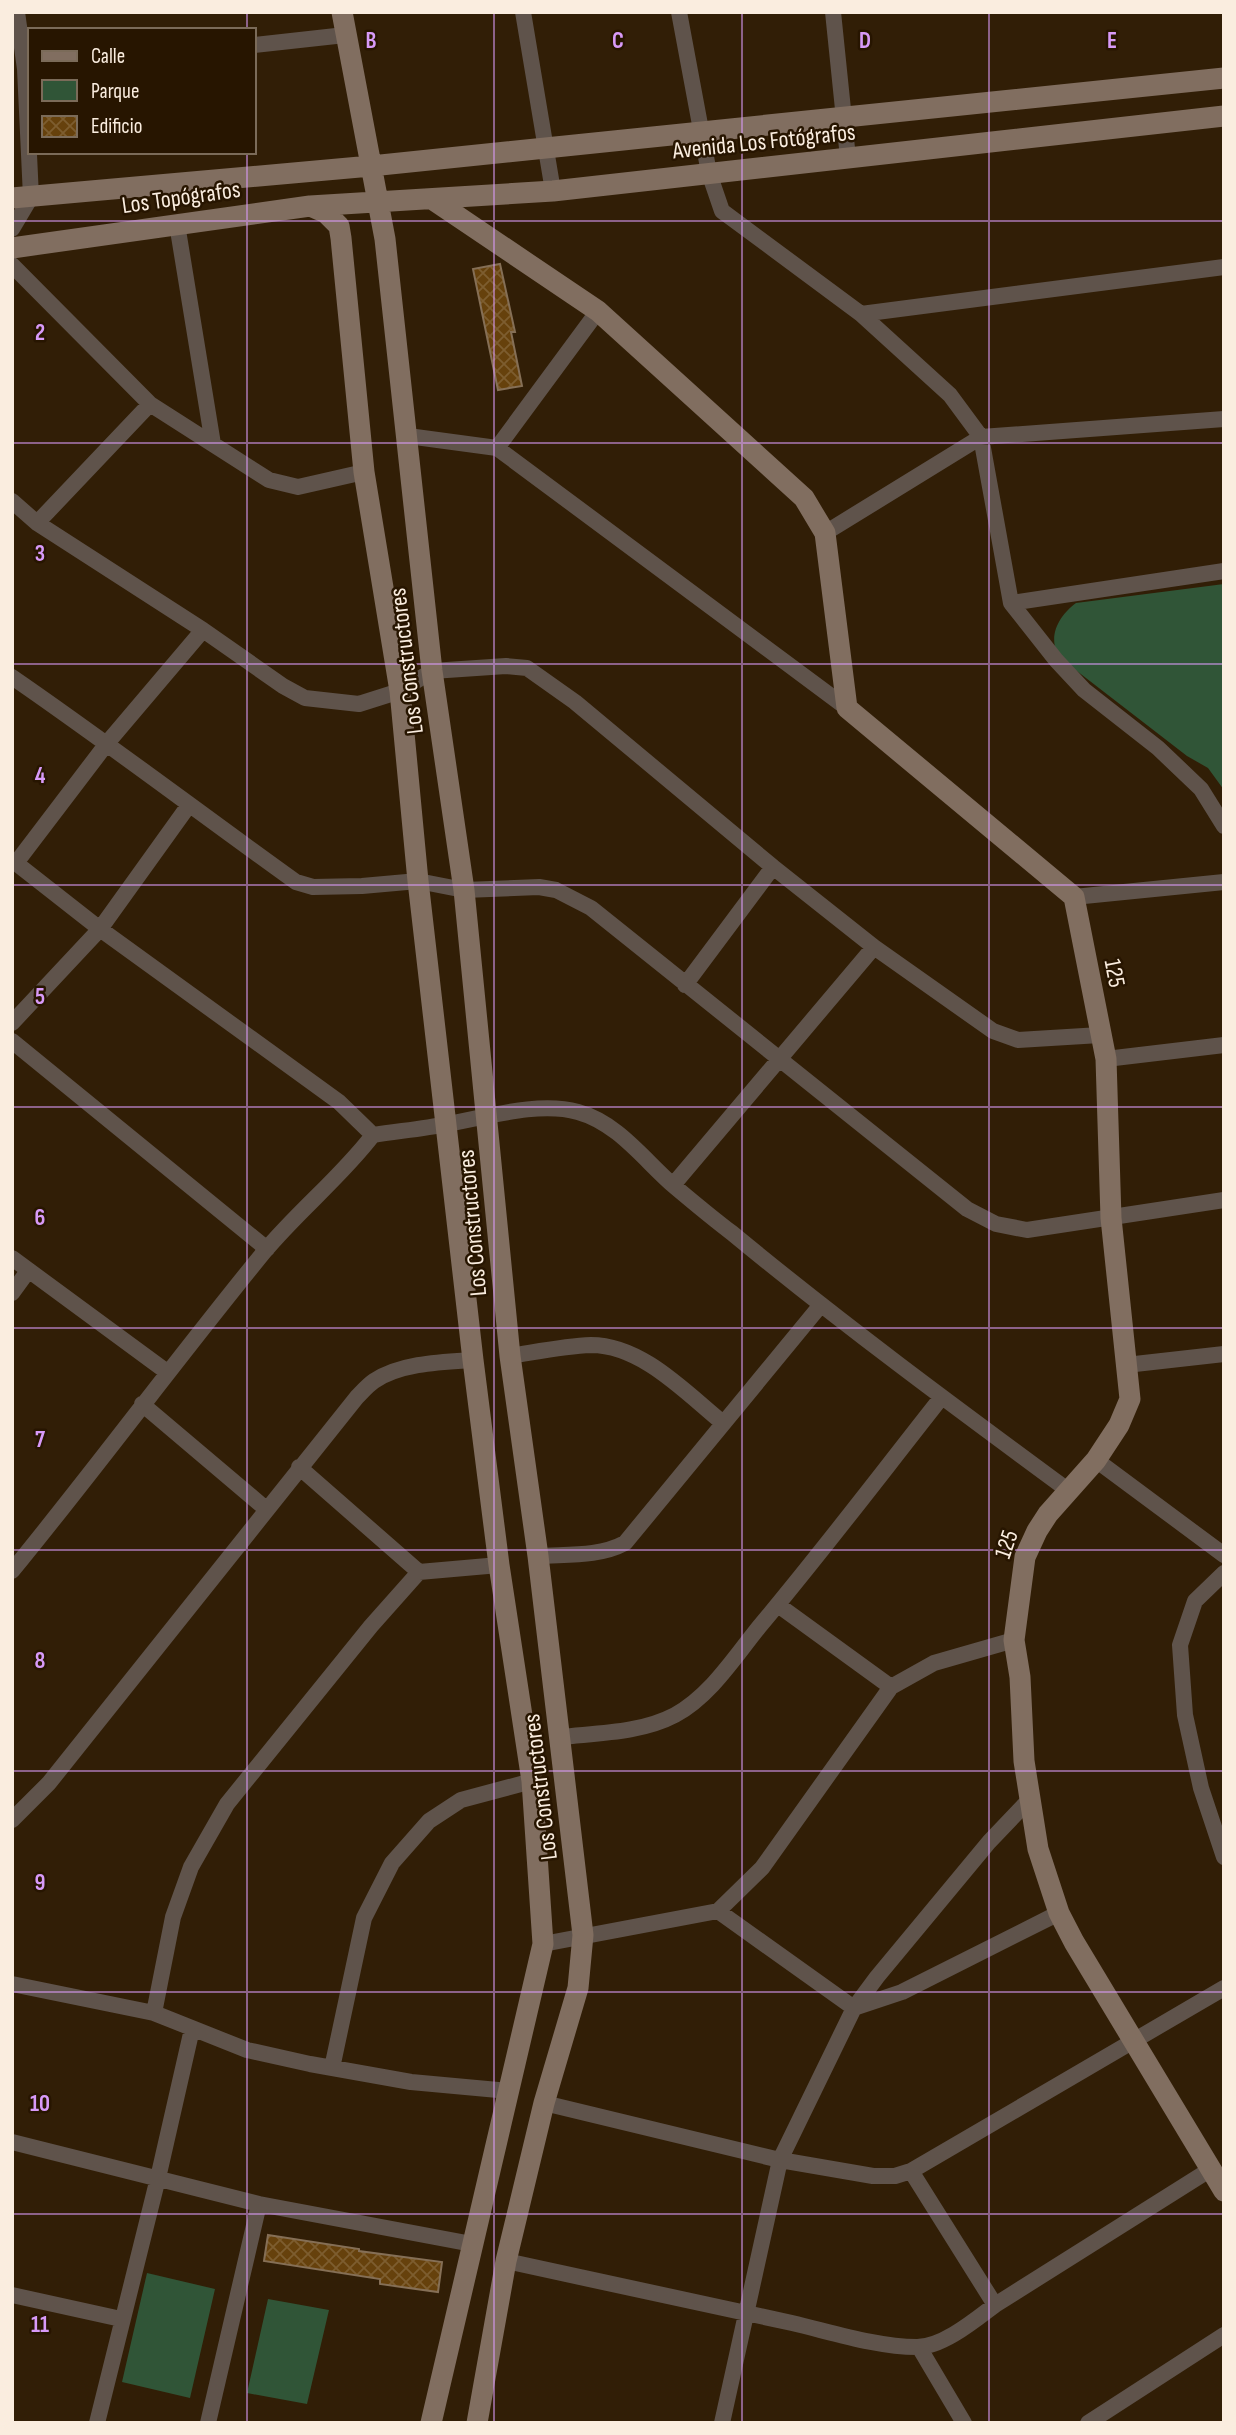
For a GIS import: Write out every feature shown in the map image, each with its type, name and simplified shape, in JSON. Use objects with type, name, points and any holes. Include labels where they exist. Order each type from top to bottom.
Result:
[{"type":"main road","name":"Los Constructores","points":[[342,12],[385,239],[432,671],[464,890],[510,1356],[561,1737],[583,1936],[578,1988],[544,2103],[506,2261],[477,2423]]},
{"type":"main road","name":"Los Topógrafos","points":[[22,197],[371,166],[1224,78]]},
{"type":"main road","name":"Avenida Los Fotógrafos","points":[[310,206],[553,191],[1224,116]]},
{"type":"main road","points":[[432,199],[598,311],[804,498],[825,533],[847,708],[1074,897]]},
{"type":"main road","name":"Los Constructores","points":[[310,206],[326,213],[339,226],[341,238],[364,472],[400,691],[418,881],[473,1360],[499,1565],[532,1781],[543,1944],[431,2423]]},
{"type":"main road","name":"Los Topógrafos","points":[[12,248],[310,206]]},
{"type":"main road","name":"125","points":[[1074,897],[1106,1059],[1111,1218],[1130,1399],[1119,1425],[1096,1460],[1048,1514],[1025,1558],[1014,1640],[1020,1677],[1024,1761],[1038,1849],[1059,1913],[1224,2191]]},
{"type":"street","points":[[12,229],[22,197],[22,69],[17,12]]},
{"type":"street","points":[[523,12],[553,191]]},
{"type":"street","points":[[679,12],[709,173],[722,211],[861,314],[950,395],[981,437],[1011,603],[1083,690],[1158,748],[1201,789],[1224,826]]},
{"type":"street","points":[[833,12],[848,158]]},
{"type":"street","points":[[256,45],[345,35]]},
{"type":"street","points":[[177,224],[213,444]]},
{"type":"street","points":[[12,265],[150,404],[269,480],[298,487],[364,472]]},
{"type":"street","points":[[861,314],[1224,267]]},
{"type":"street","points":[[497,448],[598,311]]},
{"type":"street","points":[[37,523],[150,404]]},
{"type":"street","points":[[825,533],[981,437],[1224,419]]},
{"type":"street","points":[[408,436],[497,448],[847,708]]},
{"type":"street","points":[[12,501],[37,523],[204,630],[284,687],[305,698],[359,704],[400,691],[432,671],[506,666],[527,668],[575,702],[773,867],[874,947],[993,1031],[1018,1040],[1100,1035]]},
{"type":"street","points":[[1011,603],[1224,571]]},
{"type":"street","points":[[204,630],[108,742],[14,862],[100,929],[339,1102],[373,1135]]},
{"type":"street","points":[[12,677],[108,742],[189,805],[296,882],[313,887],[333,887],[418,881],[464,890],[522,886],[556,890],[591,908],[967,1209],[996,1224],[1027,1230],[1224,1200]]},
{"type":"street","points":[[12,1023],[100,929],[189,805]]},
{"type":"street","points":[[685,985],[773,867]]},
{"type":"street","points":[[1074,897],[1224,882]]},
{"type":"street","points":[[673,1185],[874,947]]},
{"type":"street","points":[[12,1041],[267,1249]]},
{"type":"street","points":[[1106,1059],[1224,1045]]},
{"type":"street","points":[[12,1571],[267,1249],[306,1205],[357,1156],[373,1135],[543,1109],[581,1112],[619,1134],[673,1185],[820,1306],[1069,1491]]},
{"type":"street","points":[[12,1258],[167,1372]]},
{"type":"street","points":[[12,1293],[28,1271]]},
{"type":"street","points":[[538,1556],[596,1552],[613,1549],[625,1543],[820,1306]]},
{"type":"street","points":[[510,1356],[591,1345],[619,1349],[640,1359],[664,1376],[723,1423]]},
{"type":"street","points":[[1126,1365],[1224,1354]]},
{"type":"street","points":[[12,1820],[49,1783],[357,1397],[374,1381],[415,1367],[473,1360]]},
{"type":"street","points":[[561,1737],[636,1728],[675,1715],[708,1689],[778,1605],[941,1398]]},
{"type":"street","points":[[142,1404],[266,1509]]},
{"type":"street","points":[[1096,1460],[1224,1555]]},
{"type":"street","points":[[299,1467],[419,1572]]},
{"type":"street","points":[[154,2013],[177,1905],[191,1867],[227,1804],[371,1626],[419,1572],[499,1565]]},
{"type":"street","points":[[1224,1573],[1195,1601],[1180,1645],[1185,1715],[1200,1788],[1224,1857]]},
{"type":"street","points":[[778,1605],[891,1687]]},
{"type":"street","points":[[543,1944],[718,1911],[762,1868],[891,1687],[934,1663],[1014,1640]]},
{"type":"street","points":[[332,2068],[364,1919],[392,1863],[429,1821],[461,1800],[532,1781]]},
{"type":"street","points":[[722,2423],[780,2160],[854,2008],[989,1842],[1029,1800]]},
{"type":"street","points":[[718,1911],[854,2008]]},
{"type":"street","points":[[854,2008],[902,1992],[1059,1913]]},
{"type":"street","points":[[12,1984],[154,2013],[247,2050],[411,2082],[509,2091]]},
{"type":"street","points":[[544,2103],[780,2160],[873,2176],[895,2176],[911,2171],[1224,1988]]},
{"type":"street","points":[[97,2423],[192,2029]]},
{"type":"street","points":[[12,2143],[259,2204],[472,2244]]},
{"type":"street","points":[[506,2261],[879,2342],[919,2347],[942,2340],[965,2328],[995,2305],[1211,2169]]},
{"type":"street","points":[[911,2171],[995,2305]]},
{"type":"street","points":[[208,2423],[259,2204]]},
{"type":"street","points":[[12,2295],[121,2319]]},
{"type":"street","points":[[1088,2423],[1224,2335]]},
{"type":"street","points":[[919,2347],[964,2423]]},
{"type":"green space","points":[[1224,584],[1224,790],[1208,768],[1187,756],[1073,668],[1057,652],[1054,638],[1061,618],[1076,603]]},
{"type":"green space","points":[[147,2273],[215,2289],[190,2398],[122,2382]]},
{"type":"green space","points":[[268,2299],[329,2310],[307,2404],[247,2393]]},
{"type":"building","points":[[500,264],[515,332],[511,332],[522,386],[498,390],[473,269]]},
{"type":"building","points":[[268,2235],[442,2262],[438,2292],[380,2284],[380,2279],[264,2261]]}]
